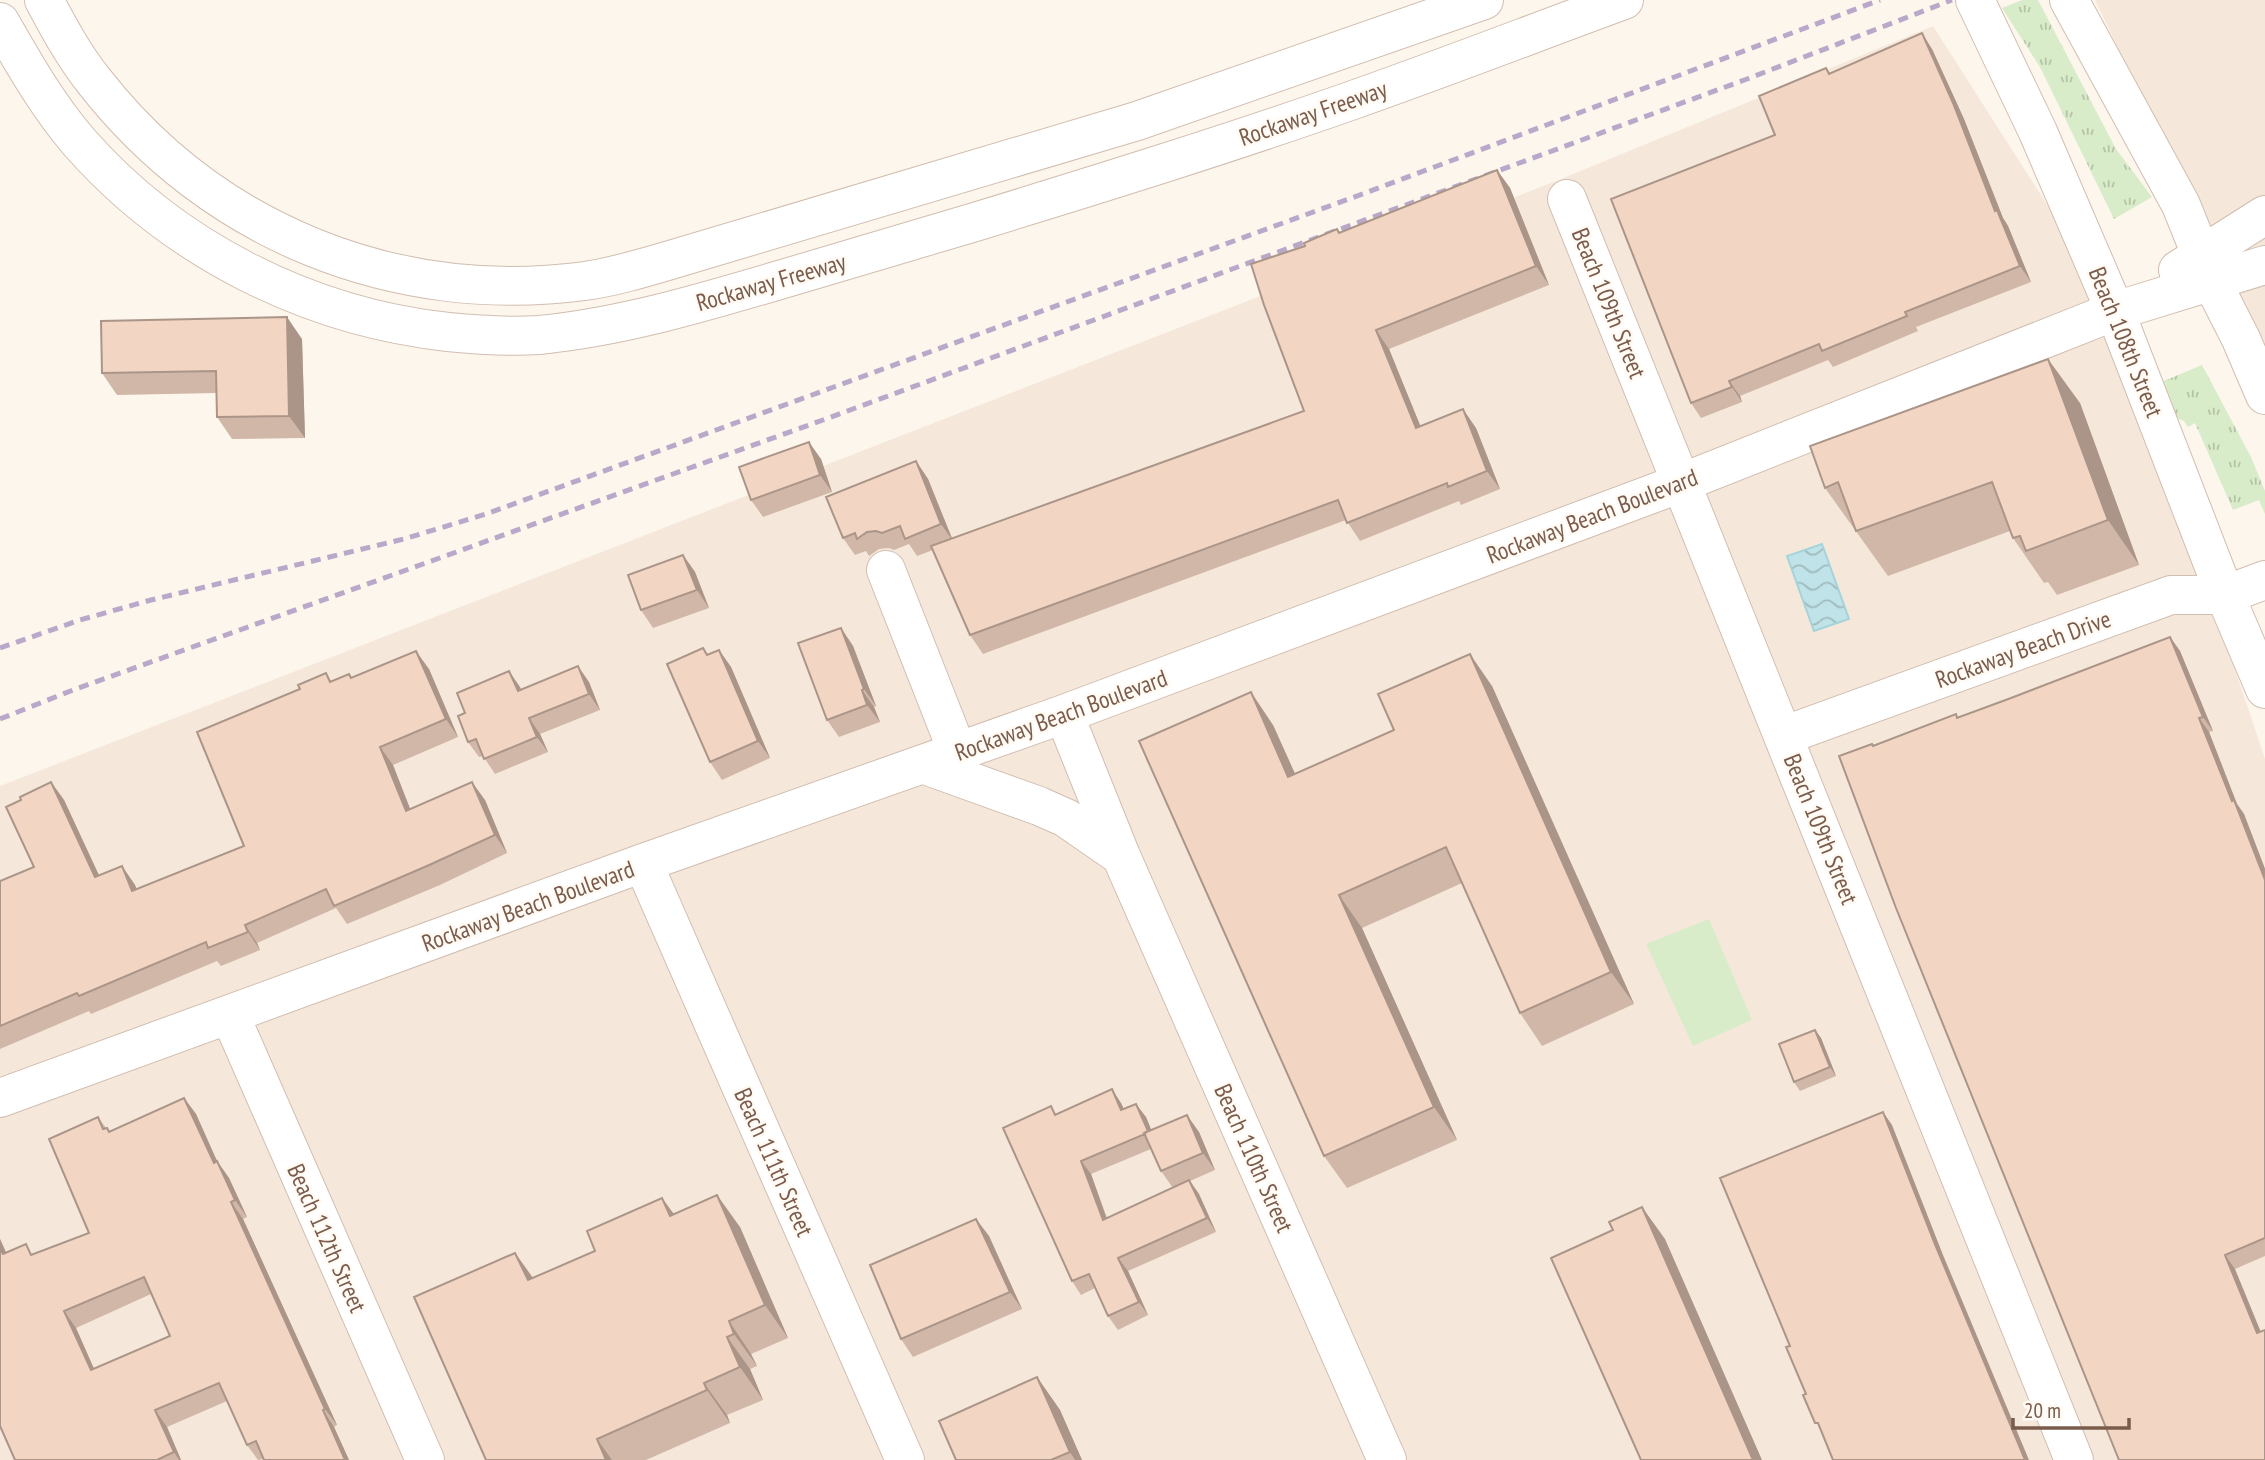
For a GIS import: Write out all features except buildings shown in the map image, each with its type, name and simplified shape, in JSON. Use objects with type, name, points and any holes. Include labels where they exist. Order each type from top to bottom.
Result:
[{"type":"street","name":"Rockaway Freeway","points":[[44,0],[68,44],[93,80],[119,110],[166,157],[237,211],[296,241],[358,264],[420,279],[494,286],[584,281],[667,261],[1137,121],[1484,0]]},
{"type":"street","name":"Rockaway Freeway","points":[[0,22],[42,93],[79,142],[142,203],[206,249],[276,286],[346,313],[426,329],[499,336],[569,331],[643,318],[950,230],[1220,145],[1355,99],[1624,0]]},
{"type":"street","name":"Beach 108th Street","points":[[1975,0],[2038,132],[2115,311],[2225,595],[2265,689]]},
{"type":"street","points":[[2069,0],[2181,205],[2206,269],[2265,395]]},
{"type":"street","name":"Beach 109th Street","points":[[1567,199],[2074,1460]]},
{"type":"street","name":"Rockaway Beach Boulevard","points":[[0,1098],[643,863],[1064,715],[1681,483],[2115,311],[2206,269],[2265,215]]},
{"type":"street","name":"Rockaway Beach Boulevard","points":[[2206,269],[2265,265]]},
{"type":"street","points":[[886,570],[941,759],[1066,818],[1121,856]]},
{"type":"street","name":"Rockaway Beach Drive","points":[[1783,736],[2171,595],[2225,595],[2265,580]]},
{"type":"street","name":"Beach 110th Street","points":[[1064,715],[1121,856],[1387,1460]]},
{"type":"street","name":"Beach 111th Street","points":[[643,863],[905,1460]]},
{"type":"street","name":"Beach 112th Street","points":[[230,1015],[425,1460]]},
{"type":"shaded area","points":[[2095,0],[2265,0],[2265,357]]},
{"type":"shaded area","points":[[1933,26],[2115,311],[2265,759],[2265,1460],[0,1460],[0,786],[1556,181]]},
{"type":"green space","points":[[2022,0],[2038,0],[2116,149],[2152,197],[2114,219],[2040,67],[2002,8]]},
{"type":"green space","points":[[2202,365],[2251,457],[2265,491],[2265,514],[2259,500],[2233,510],[2195,423],[2188,427],[2184,421],[2172,416],[2159,383]]},
{"type":"green space","points":[[1709,919],[1752,1020],[1693,1046],[1646,944]]},
{"type":"water","points":[[1822,544],[1849,619],[1814,631],[1787,556]]},
{"type":"railway","points":[[0,648],[80,620],[151,600],[404,539],[486,514],[1357,196],[1880,0]]},
{"type":"railway","points":[[0,719],[73,690],[823,420],[1747,79],[1952,0]]}]
